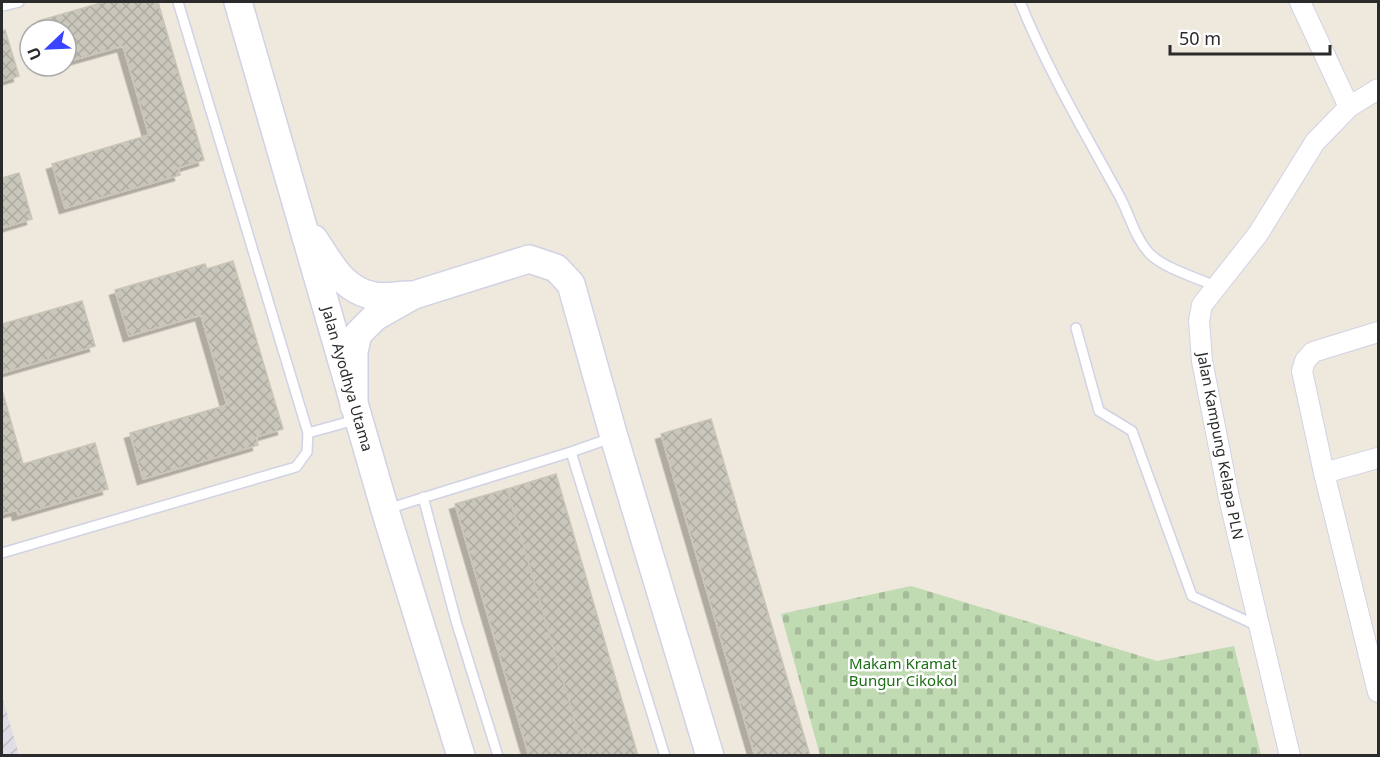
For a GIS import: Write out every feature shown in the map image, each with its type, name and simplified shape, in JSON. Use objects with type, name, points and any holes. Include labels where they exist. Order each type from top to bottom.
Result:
[{"type":"street","name":"Jalan Ayodhya Utama","points":[[238,2],[356,413],[461,756]]},
{"type":"street","points":[[1300,2],[1349,107]]},
{"type":"street","name":"Jalan Kampung Kelapa PLN","points":[[1290,756],[1229,498],[1202,361],[1199,321],[1202,305],[1258,234],[1315,142],[1349,107],[1378,89]]},
{"type":"street","points":[[302,228],[314,239],[336,273],[354,290],[376,297],[414,295]]},
{"type":"street","points":[[356,413],[354,351],[358,334],[375,317],[414,295],[529,259],[555,268],[571,284],[614,437],[710,756]]},
{"type":"street","points":[[1378,332],[1313,352],[1305,361],[1302,371],[1324,473],[1378,692]]},
{"type":"street","points":[[1324,473],[1378,458]]},
{"type":"lane","points":[[2,6],[19,2]]},
{"type":"lane","points":[[2,553],[296,467],[307,452],[308,433],[178,2]]},
{"type":"lane","points":[[1020,2],[1030,27],[1077,120],[1122,201],[1131,225],[1149,253],[1159,261],[1215,286]]},
{"type":"lane","points":[[1076,328],[1099,411],[1132,431],[1192,596],[1260,627]]},
{"type":"lane","points":[[308,433],[356,413]]},
{"type":"lane","points":[[385,510],[614,437]]},
{"type":"lane","points":[[571,452],[664,756]]},
{"type":"lane","points":[[423,497],[453,610],[498,756]]},
{"type":"shaded area","points":[[2,696],[19,755],[2,755]]},
{"type":"green space","name":"Makam Kramat Bungur Cikokol","points":[[911,586],[1157,661],[1234,646],[1261,755],[820,755],[781,614]]},
{"type":"building","points":[[104,2],[158,2],[204,160],[178,168],[180,175],[65,208],[52,164],[149,135],[123,46],[78,59],[78,18],[48,18]]},
{"type":"building","points":[[5,30],[18,76],[2,81],[2,31]]},
{"type":"building","points":[[19,173],[32,219],[2,228],[2,178]]},
{"type":"building","points":[[233,261],[283,429],[256,437],[258,445],[143,479],[130,433],[227,405],[201,315],[129,336],[115,290],[205,264],[207,269]]},
{"type":"building","points":[[82,301],[95,346],[2,373],[2,324]]},
{"type":"building","points":[[2,390],[23,464],[95,443],[108,489],[18,515],[17,510],[2,514]]},
{"type":"building","points":[[711,419],[810,756],[755,756],[661,434]]},
{"type":"building","points":[[556,474],[638,756],[585,756],[507,489]]},
{"type":"building","points":[[507,489],[585,756],[529,756],[455,504]]}]
